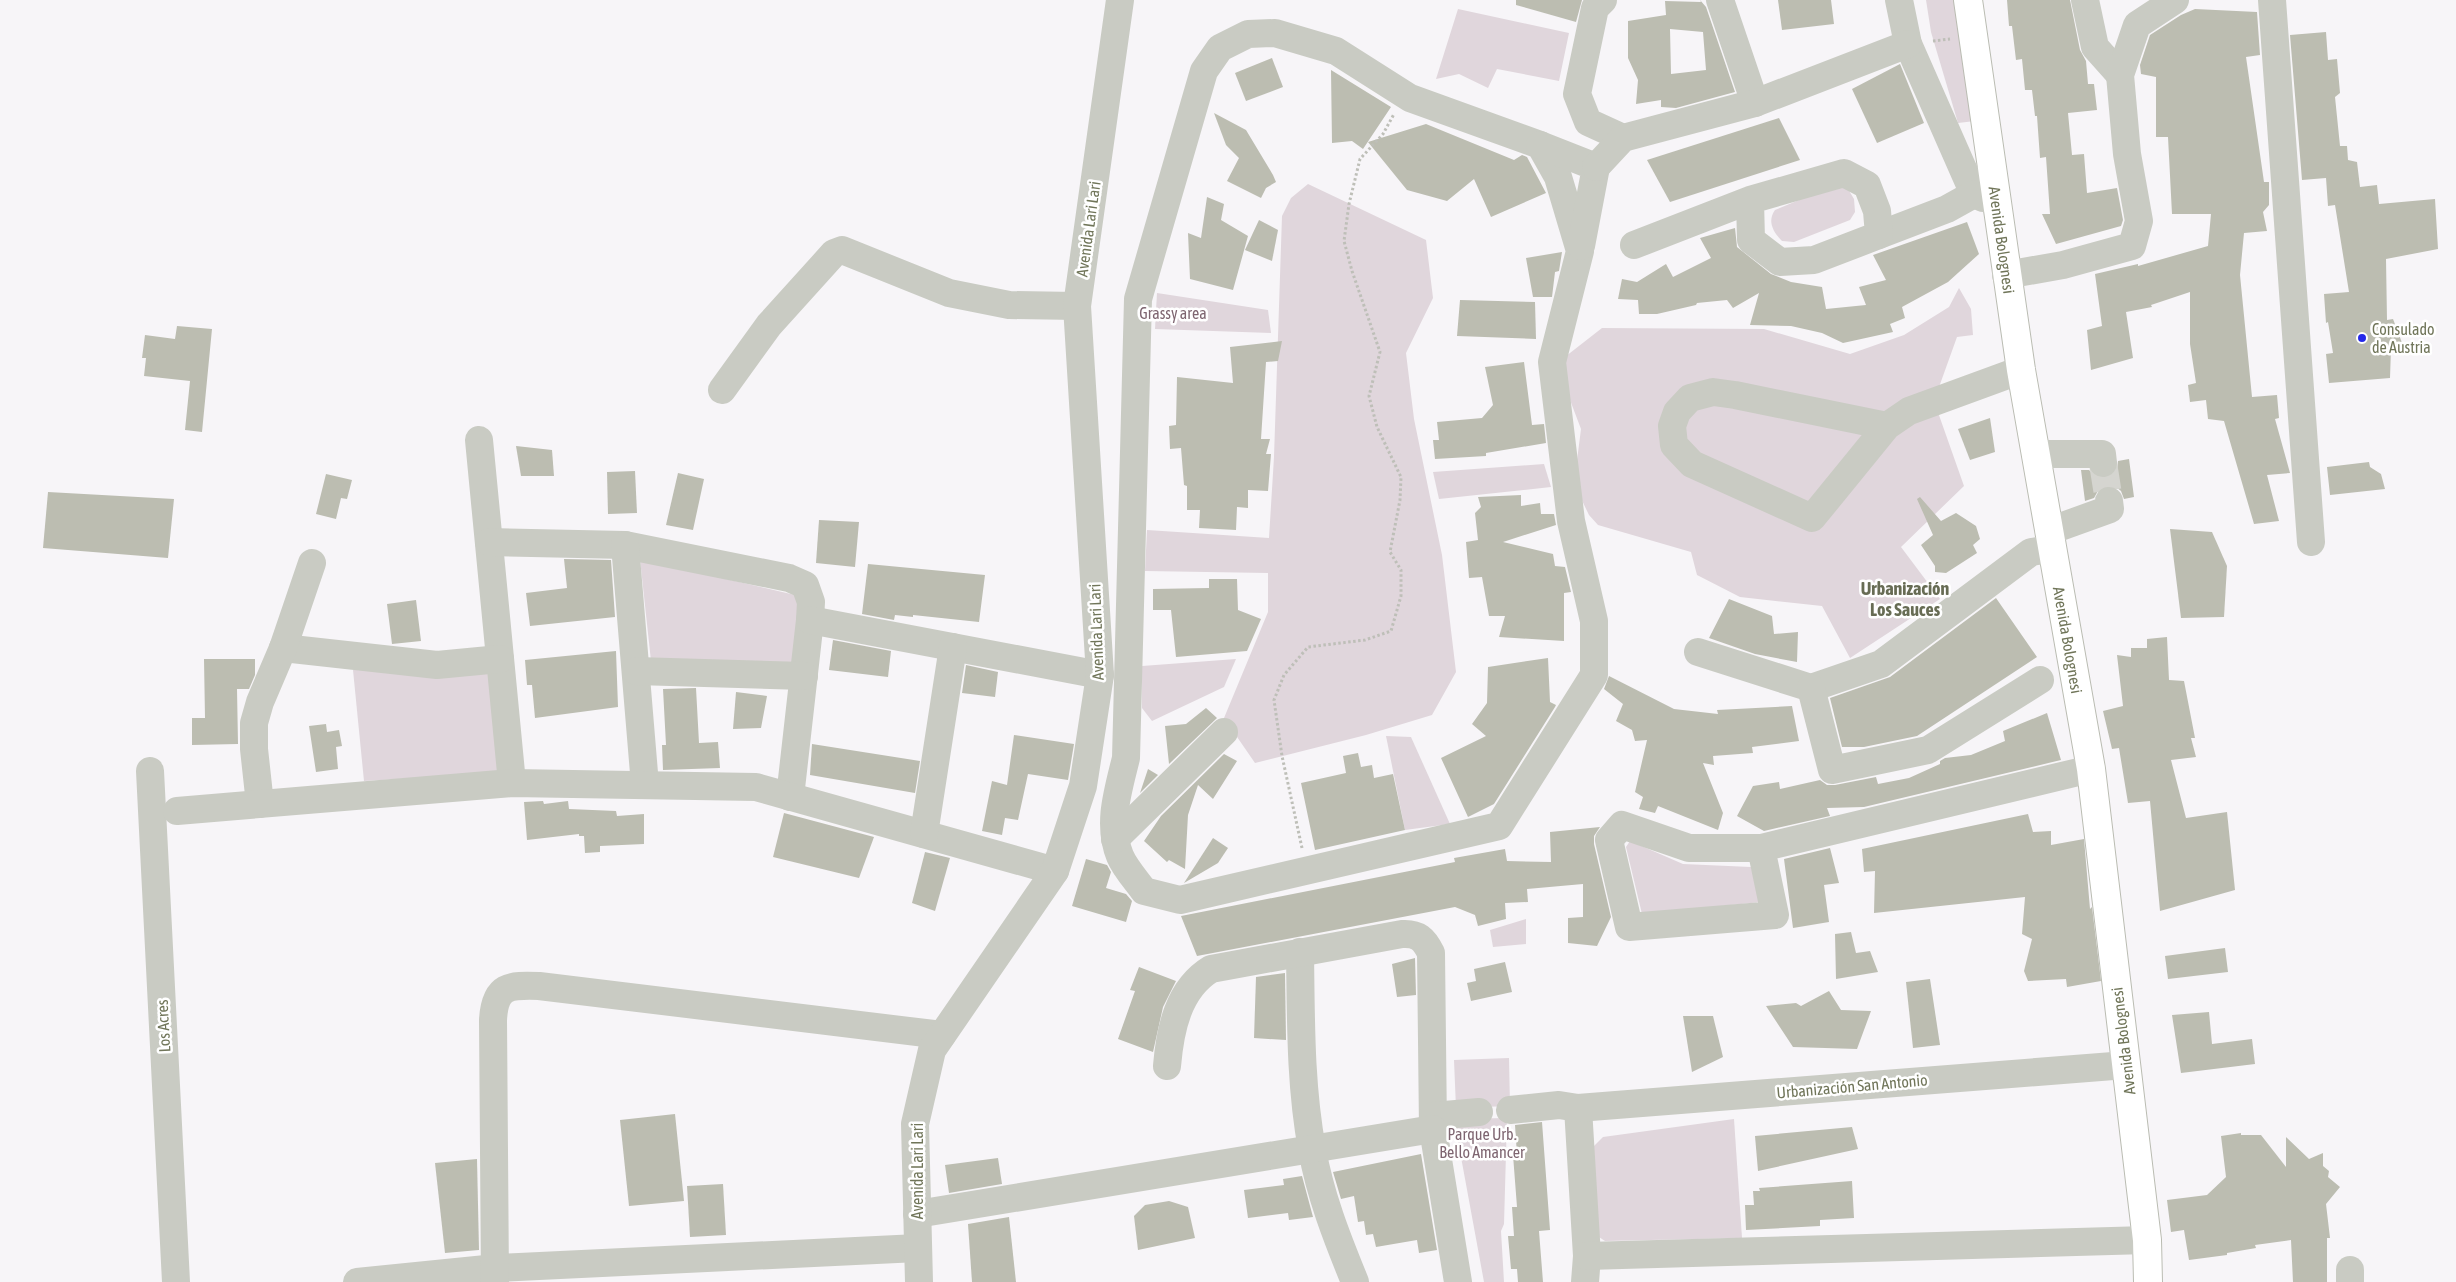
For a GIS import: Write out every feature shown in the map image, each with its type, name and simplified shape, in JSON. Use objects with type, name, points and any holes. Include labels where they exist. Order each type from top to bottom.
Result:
[{"type":"main road","name":"Avenida Bolognesi","points":[[1968,0],[1973,36],[1985,196],[2006,276],[2091,769],[2147,1240],[2148,1282]]},
{"type":"street","name":"Avenida Lari Lari","points":[[919,1282],[915,1124],[932,1050],[1055,871],[1083,786],[1100,675],[1077,306],[1120,0]]},
{"type":"street","points":[[1603,0],[1595,8],[1577,94],[1588,122],[1623,138]]},
{"type":"street","points":[[1720,0],[1755,104]]},
{"type":"street","points":[[1750,200],[1751,240],[1780,262],[1814,260],[1985,196],[1908,44],[1899,0]]},
{"type":"street","points":[[2085,0],[2095,47],[2120,75]]},
{"type":"street","points":[[2006,276],[2063,265],[2132,246],[2139,221],[2127,154],[2120,75],[2137,25],[2175,0]]},
{"type":"street","points":[[2266,1],[2311,542]]},
{"type":"street","points":[[1596,167],[1404,94],[1336,51],[1275,32],[1248,34],[1220,48],[1204,71],[1138,298],[1126,758],[1112,830],[1120,857],[1144,891],[1180,900],[1499,826],[1594,675],[1594,621],[1570,521],[1552,362],[1580,251],[1596,167],[1623,138],[1755,104],[1908,44]]},
{"type":"street","points":[[1540,145],[1558,176],[1580,251]]},
{"type":"street","points":[[1634,245],[1750,200],[1844,173],[1868,185],[1877,211],[1880,235]]},
{"type":"street","points":[[722,390],[770,325],[834,253],[842,250],[949,293],[1009,305],[1077,306]]},
{"type":"street","points":[[1887,426],[1713,392],[1690,398],[1677,412],[1672,426],[1674,446],[1692,464],[1812,518],[1887,426],[1909,411],[2021,370]]},
{"type":"street","points":[[479,440],[512,783]]},
{"type":"street","points":[[2036,454],[2102,454],[2103,463]]},
{"type":"street","points":[[1698,652],[1811,688],[1881,664],[2031,552],[2110,509],[2109,501]]},
{"type":"street","points":[[489,542],[625,545],[798,581],[805,585],[809,592],[810,620],[790,797]]},
{"type":"street","points":[[625,545],[645,786]]},
{"type":"street","points":[[260,804],[254,749],[254,724],[260,702],[283,648],[312,563]]},
{"type":"street","points":[[810,620],[1100,675]]},
{"type":"street","points":[[924,834],[953,647]]},
{"type":"street","points":[[283,648],[437,665],[500,659]]},
{"type":"street","points":[[636,671],[804,676]]},
{"type":"street","points":[[1811,688],[1832,770],[1928,750],[2040,680]]},
{"type":"street","points":[[1115,839],[1224,732]]},
{"type":"street","points":[[1761,848],[1775,915],[1629,927],[1609,840],[1622,825],[1689,848],[1761,848],[2091,769]]},
{"type":"street","name":"Los Acres","points":[[150,771],[176,1282]]},
{"type":"street","points":[[177,811],[512,783],[756,787],[1055,871]]},
{"type":"street","points":[[1083,786],[1098,794],[1117,797]]},
{"type":"street","points":[[1167,1066],[1170,1034],[1184,997],[1199,976],[1211,969],[1224,965],[1402,934],[1412,933],[1420,936],[1426,943],[1430,953],[1433,1122],[1458,1282]]},
{"type":"street","points":[[1300,952],[1301,1066],[1312,1149],[1328,1215],[1354,1282]]},
{"type":"street","points":[[496,1275],[493,1020],[494,1003],[502,991],[518,986],[539,986],[942,1035]]},
{"type":"street","name":"Urbanización San Antonio","points":[[1510,1110],[1559,1105],[1578,1108],[2126,1065]]},
{"type":"street","points":[[1578,1108],[1586,1269],[2147,1240]]},
{"type":"street","points":[[917,1214],[1312,1149],[1479,1112]]},
{"type":"street","points":[[357,1282],[918,1248]]},
{"type":"path","points":[[1908,44],[1973,36]]},
{"type":"path","points":[[1306,871],[1282,756],[1274,700],[1284,675],[1308,647],[1365,640],[1391,631],[1400,596],[1401,570],[1390,552],[1400,500],[1401,477],[1377,427],[1369,396],[1380,352],[1352,271],[1344,241],[1349,204],[1360,159],[1383,134],[1404,94]]},
{"type":"green space","points":[[1926,0],[1956,0],[1975,121],[1958,123],[1931,32]]},
{"type":"green space","points":[[1458,9],[1569,33],[1559,81],[1497,69],[1488,88],[1459,74],[1436,79]]},
{"type":"green space","points":[[1308,184],[1426,240],[1433,298],[1406,353],[1414,419],[1442,555],[1456,672],[1432,715],[1366,735],[1255,763],[1224,718],[1268,612],[1268,573],[1145,571],[1147,530],[1269,538],[1274,457],[1282,216],[1291,198]]},
{"type":"green space","points":[[1835,185],[1848,189],[1854,199],[1855,212],[1850,220],[1794,242],[1782,241],[1776,234],[1771,222],[1775,210]]},
{"type":"green space","points":[[1959,288],[1971,309],[1973,335],[1957,337],[1934,401],[1964,486],[1901,547],[1940,599],[1850,658],[1822,606],[1740,597],[1697,575],[1691,552],[1598,525],[1589,515],[1574,484],[1581,429],[1567,392],[1561,360],[1602,328],[1764,329],[1850,354],[1904,335],[1949,307]]},
{"type":"green space","name":"Grassy area","points":[[1157,293],[1268,310],[1271,333],[1155,329]]},
{"type":"green space","points":[[1544,464],[1551,487],[1439,499],[1433,472]]},
{"type":"green space","points":[[640,559],[795,595],[799,605],[792,665],[651,661]]},
{"type":"green space","points":[[1236,659],[1224,687],[1152,721],[1142,708],[1142,666]]},
{"type":"green space","points":[[353,670],[490,670],[499,773],[364,781]]},
{"type":"green space","points":[[1386,736],[1411,737],[1450,824],[1405,830]]},
{"type":"green space","points":[[1630,841],[1683,864],[1751,867],[1761,902],[1642,914],[1626,847]]},
{"type":"green space","points":[[1526,919],[1526,944],[1493,947],[1490,930]]},
{"type":"green space","name":"Parque Urb. Bello Amancer","points":[[1509,1058],[1510,1106],[1456,1108],[1454,1060]]},
{"type":"green space","name":"Parque Urb. Bello Amancer","points":[[1507,1118],[1504,1224],[1501,1231],[1504,1282],[1484,1282],[1454,1119]]},
{"type":"green space","points":[[1734,1119],[1742,1238],[1605,1241],[1596,1235],[1591,1149],[1603,1137]]},
{"type":"building","points":[[1516,0],[1582,0],[1576,22],[1516,5]]},
{"type":"building","points":[[1700,0],[1706,7],[1735,92],[1676,108],[1661,107],[1661,100],[1636,104],[1638,80],[1628,58],[1628,21],[1666,15],[1665,1],[1701,2]],"holes":[[[1670,29],[1703,32],[1706,70],[1671,74]]]},
{"type":"building","points":[[1778,0],[1831,0],[1834,24],[1782,30]]},
{"type":"building","points":[[2007,0],[2070,0],[2080,50],[2086,61],[2088,84],[2094,84],[2097,110],[2068,113],[2072,155],[2084,154],[2087,193],[2117,188],[2123,220],[2121,226],[2056,244],[2042,214],[2050,214],[2046,157],[2040,158],[2037,116],[2035,116],[2032,90],[2025,90],[2022,59],[2016,60],[2012,26],[2009,26]]},
{"type":"building","points":[[2195,9],[2257,12],[2260,55],[2246,57],[2264,182],[2269,182],[2269,205],[2263,212],[2267,231],[2244,233],[2240,275],[2252,397],[2277,395],[2279,418],[2275,419],[2290,473],[2267,475],[2279,521],[2254,524],[2224,421],[2208,419],[2206,400],[2190,402],[2188,385],[2196,383],[2190,344],[2190,292],[2151,305],[2152,307],[2126,312],[2133,358],[2091,370],[2087,330],[2102,326],[2095,274],[2138,264],[2138,266],[2208,246],[2211,214],[2172,214],[2168,137],[2156,137],[2156,77],[2141,74],[2140,65],[2150,35],[2181,15]]},
{"type":"building","points":[[2326,32],[2328,60],[2337,59],[2340,93],[2335,97],[2340,146],[2347,146],[2348,160],[2357,162],[2360,187],[2377,185],[2379,204],[2435,199],[2438,249],[2386,259],[2387,320],[2393,319],[2404,348],[2391,348],[2390,378],[2329,383],[2326,354],[2333,353],[2328,322],[2326,323],[2324,294],[2349,292],[2335,205],[2328,206],[2326,178],[2302,180],[2290,35]]},
{"type":"building","points":[[1272,58],[1283,87],[1246,101],[1235,73]]},
{"type":"building","points":[[1900,64],[1924,123],[1877,143],[1852,89]]},
{"type":"building","points":[[1331,70],[1391,107],[1363,149],[1352,141],[1332,143]]},
{"type":"building","points":[[1214,113],[1246,130],[1273,175],[1276,182],[1266,188],[1261,198],[1227,181],[1239,158],[1226,145]]},
{"type":"building","points":[[1779,118],[1800,160],[1670,202],[1647,160]]},
{"type":"building","points":[[1426,124],[1514,160],[1522,155],[1527,157],[1546,193],[1491,217],[1474,179],[1447,201],[1407,190],[1368,142]]},
{"type":"building","points":[[1207,197],[1224,204],[1221,220],[1248,236],[1233,290],[1190,279],[1188,233],[1201,238]]},
{"type":"building","points":[[1259,220],[1278,230],[1272,261],[1245,250]]},
{"type":"building","points":[[1967,222],[1979,254],[1948,282],[1902,307],[1905,318],[1890,324],[1893,332],[1843,343],[1822,333],[1791,326],[1750,325],[1759,293],[1733,308],[1727,300],[1697,303],[1696,305],[1657,314],[1639,314],[1638,300],[1618,299],[1622,279],[1637,282],[1666,264],[1673,277],[1711,258],[1700,238],[1735,228],[1737,247],[1771,274],[1791,282],[1822,287],[1826,309],[1866,305],[1859,287],[1886,280],[1873,255]]},
{"type":"building","points":[[1562,252],[1559,271],[1555,272],[1552,297],[1533,297],[1526,258]]},
{"type":"building","points":[[1460,300],[1535,302],[1536,339],[1457,336]]},
{"type":"building","points":[[177,326],[212,329],[202,432],[185,430],[190,381],[144,376],[146,358],[142,358],[145,335],[175,339]]},
{"type":"building","points":[[1282,341],[1278,361],[1266,362],[1261,439],[1270,439],[1266,454],[1271,454],[1268,491],[1248,490],[1248,508],[1237,507],[1236,530],[1199,528],[1200,510],[1187,510],[1187,486],[1184,485],[1181,448],[1170,449],[1169,426],[1176,425],[1177,377],[1233,383],[1230,347]]},
{"type":"building","points":[[1524,362],[1532,425],[1544,424],[1546,443],[1486,453],[1486,456],[1435,459],[1433,440],[1439,440],[1437,422],[1482,418],[1493,405],[1485,367]]},
{"type":"building","points":[[1990,418],[1995,452],[1970,460],[1958,429]]},
{"type":"building","points":[[516,446],[552,450],[554,476],[521,476]]},
{"type":"building","points":[[2129,459],[2134,497],[2124,499],[2121,491],[2116,487],[2108,486],[2099,489],[2094,498],[2085,501],[2081,470],[2089,470],[2096,477],[2105,478],[2113,475],[2117,470],[2118,461]]},
{"type":"building","points":[[2369,462],[2370,467],[2381,474],[2385,489],[2330,495],[2327,467]]},
{"type":"building","points":[[635,471],[637,513],[608,514],[607,472]]},
{"type":"building","points":[[678,473],[704,479],[693,530],[666,525]]},
{"type":"building","points":[[326,474],[352,480],[347,499],[341,498],[336,519],[316,514]]},
{"type":"building","points":[[48,492],[174,499],[168,558],[43,548]]},
{"type":"building","points":[[1521,495],[1521,506],[1540,503],[1541,514],[1554,514],[1556,525],[1503,542],[1553,554],[1555,566],[1565,567],[1571,592],[1564,593],[1564,641],[1499,637],[1505,616],[1489,616],[1482,577],[1469,578],[1466,542],[1478,540],[1475,513],[1481,507],[1478,497]]},
{"type":"building","points":[[1920,497],[1941,521],[1956,513],[1976,526],[1980,539],[1973,545],[1977,553],[1946,573],[1935,572],[1935,566],[1921,545],[1933,535],[1917,499]]},
{"type":"building","points":[[819,520],[859,522],[855,567],[816,563]]},
{"type":"building","points":[[2170,529],[2212,532],[2227,566],[2224,617],[2181,618]]},
{"type":"building","points":[[564,559],[611,560],[615,617],[530,626],[526,593],[567,588]]},
{"type":"building","points":[[868,564],[985,575],[979,622],[913,615],[913,617],[895,615],[894,620],[862,614]]},
{"type":"building","points":[[1209,579],[1237,579],[1238,610],[1261,619],[1247,651],[1176,657],[1171,610],[1153,610],[1153,589],[1209,588]]},
{"type":"building","points":[[1996,598],[2037,657],[1917,736],[1864,747],[1842,747],[1830,698],[1890,677]]},
{"type":"building","points":[[1729,599],[1772,616],[1774,634],[1798,632],[1797,662],[1755,654],[1709,638]]},
{"type":"building","points":[[416,600],[421,641],[392,644],[387,604]]},
{"type":"building","points":[[2167,637],[2169,680],[2184,681],[2195,738],[2191,738],[2196,757],[2171,760],[2186,818],[2227,812],[2235,890],[2160,911],[2150,801],[2128,803],[2119,748],[2112,749],[2103,711],[2123,706],[2117,655],[2131,657],[2131,648],[2147,648],[2147,639]]},
{"type":"building","points":[[833,640],[891,651],[888,677],[829,670]]},
{"type":"building","points":[[616,651],[618,707],[535,718],[532,685],[527,685],[525,660]]},
{"type":"building","points":[[1548,658],[1550,702],[1556,705],[1555,707],[1494,804],[1468,817],[1441,758],[1486,736],[1472,724],[1487,703],[1488,667]]},
{"type":"building","points":[[204,659],[255,659],[255,675],[249,689],[237,689],[238,744],[192,745],[192,718],[205,718]]},
{"type":"building","points":[[966,665],[998,672],[995,697],[962,693]]},
{"type":"building","points":[[1609,676],[1674,709],[1718,714],[1717,710],[1792,706],[1799,741],[1752,747],[1753,753],[1713,756],[1714,765],[1703,763],[1723,813],[1718,830],[1658,806],[1655,813],[1639,809],[1643,797],[1635,792],[1647,740],[1635,741],[1632,730],[1616,721],[1623,704],[1604,689]]},
{"type":"building","points":[[696,688],[699,743],[718,742],[720,768],[663,770],[662,745],[666,745],[663,689]]},
{"type":"building","points":[[736,692],[767,696],[761,728],[733,729]]},
{"type":"building","points":[[1206,708],[1217,718],[1169,764],[1165,726],[1186,724]]},
{"type":"building","points":[[2047,713],[2061,760],[1864,807],[1827,808],[1830,816],[1764,831],[1737,816],[1753,786],[1779,782],[1780,789],[1820,780],[1827,785],[1835,785],[1876,777],[1878,784],[1909,778],[1940,764],[1940,761],[1945,758],[1971,755],[2005,741],[2003,731]]},
{"type":"building","points":[[326,724],[327,732],[339,730],[342,746],[336,747],[338,769],[316,772],[309,726]]},
{"type":"building","points":[[1014,735],[1074,744],[1068,780],[1028,774],[1018,820],[1005,818],[1002,835],[982,831],[992,781],[1007,785]]},
{"type":"building","points":[[812,744],[920,761],[915,793],[810,775]]},
{"type":"building","points":[[1358,753],[1361,767],[1372,765],[1374,778],[1393,774],[1405,830],[1315,850],[1301,783],[1346,773],[1343,756]]},
{"type":"building","points":[[1224,754],[1237,761],[1213,799],[1198,785],[1188,815],[1185,869],[1169,860],[1167,862],[1144,841],[1161,816]]},
{"type":"building","points":[[1148,769],[1158,775],[1140,793]]},
{"type":"building","points":[[543,801],[544,804],[568,801],[569,809],[616,811],[617,816],[644,814],[644,844],[600,846],[600,852],[585,853],[584,836],[579,836],[579,834],[527,840],[524,802]]},
{"type":"building","points":[[784,813],[874,837],[859,878],[773,857]]},
{"type":"building","points":[[2028,814],[2033,832],[2051,831],[2051,845],[2084,839],[2090,909],[2092,907],[2101,981],[2067,987],[2066,979],[2028,981],[2024,971],[2032,939],[2022,934],[2025,897],[1874,913],[1875,871],[1864,872],[1862,849]]},
{"type":"building","points":[[1600,827],[1594,836],[1594,844],[1611,917],[1597,946],[1568,943],[1568,918],[1583,917],[1583,884],[1527,889],[1528,902],[1505,903],[1506,919],[1478,926],[1475,915],[1455,907],[1197,956],[1181,916],[1455,862],[1454,858],[1505,849],[1507,861],[1551,862],[1550,832]]},
{"type":"building","points":[[1213,838],[1228,848],[1218,863],[1184,883]]},
{"type":"building","points":[[1830,848],[1839,883],[1824,885],[1829,922],[1793,928],[1784,859]]},
{"type":"building","points":[[925,852],[950,858],[935,911],[912,903]]},
{"type":"building","points":[[1086,859],[1107,865],[1111,872],[1106,888],[1126,894],[1132,901],[1126,922],[1072,906]]},
{"type":"building","points":[[1851,932],[1856,953],[1870,951],[1878,972],[1836,979],[1835,934]]},
{"type":"building","points":[[2225,948],[2228,972],[2168,979],[2165,956]]},
{"type":"building","points":[[1415,958],[1416,995],[1397,997],[1392,964]]},
{"type":"building","points":[[1505,962],[1512,992],[1471,1001],[1467,983],[1476,981],[1474,969]]},
{"type":"building","points":[[1139,967],[1176,981],[1163,1007],[1153,1052],[1118,1039],[1135,991],[1130,990]]},
{"type":"building","points":[[1285,973],[1286,1040],[1254,1038],[1256,977]]},
{"type":"building","points":[[1930,979],[1940,1045],[1913,1048],[1906,982]]},
{"type":"building","points":[[1829,991],[1841,1010],[1871,1011],[1857,1049],[1793,1047],[1766,1006],[1796,1003],[1801,1006]]},
{"type":"building","points":[[2209,1012],[2212,1044],[2252,1039],[2255,1064],[2181,1073],[2172,1015]]},
{"type":"building","points":[[1683,1016],[1713,1016],[1723,1057],[1692,1072]]},
{"type":"building","points":[[675,1114],[684,1201],[629,1206],[620,1120]]},
{"type":"building","points":[[1542,1122],[1550,1230],[1539,1231],[1543,1282],[1518,1282],[1517,1269],[1511,1269],[1508,1236],[1514,1236],[1512,1207],[1517,1207],[1513,1155],[1517,1155],[1515,1125]]},
{"type":"building","points":[[1852,1127],[1858,1149],[1758,1171],[1755,1136]]},
{"type":"building","points":[[2241,1133],[2241,1135],[2261,1135],[2286,1167],[2286,1137],[2309,1159],[2323,1153],[2323,1166],[2329,1171],[2328,1177],[2340,1187],[2326,1204],[2330,1238],[2327,1238],[2327,1282],[2293,1282],[2291,1240],[2255,1245],[2256,1248],[2227,1253],[2227,1255],[2189,1260],[2184,1230],[2171,1232],[2167,1200],[2207,1195],[2226,1177],[2221,1136]]},
{"type":"building","points":[[1421,1154],[1437,1250],[1419,1253],[1417,1240],[1376,1247],[1373,1234],[1366,1235],[1364,1221],[1358,1222],[1354,1196],[1341,1199],[1333,1172]]},
{"type":"building","points":[[998,1158],[1002,1184],[949,1193],[945,1165]]},
{"type":"building","points":[[477,1159],[479,1250],[445,1253],[435,1163]]},
{"type":"building","points":[[1302,1176],[1313,1217],[1289,1220],[1288,1213],[1248,1218],[1244,1190],[1284,1185],[1283,1179]]},
{"type":"building","points":[[1852,1181],[1854,1218],[1820,1220],[1820,1226],[1746,1230],[1745,1205],[1754,1205],[1753,1191],[1760,1191],[1759,1188]]},
{"type":"building","points":[[723,1184],[726,1235],[690,1237],[687,1186]]},
{"type":"building","points":[[1169,1201],[1188,1207],[1195,1238],[1138,1250],[1134,1216],[1145,1205]]},
{"type":"building","points":[[1009,1217],[1016,1282],[972,1282],[968,1224]]},
{"type":"tunnel","points":[[2103,463],[2109,501]]},
{"type":"place","name":"Consulado de Austria","points":[[2362,338]]},
{"type":"district","name":"Urbanización Los Sauces","points":[[1905,598]]}]
